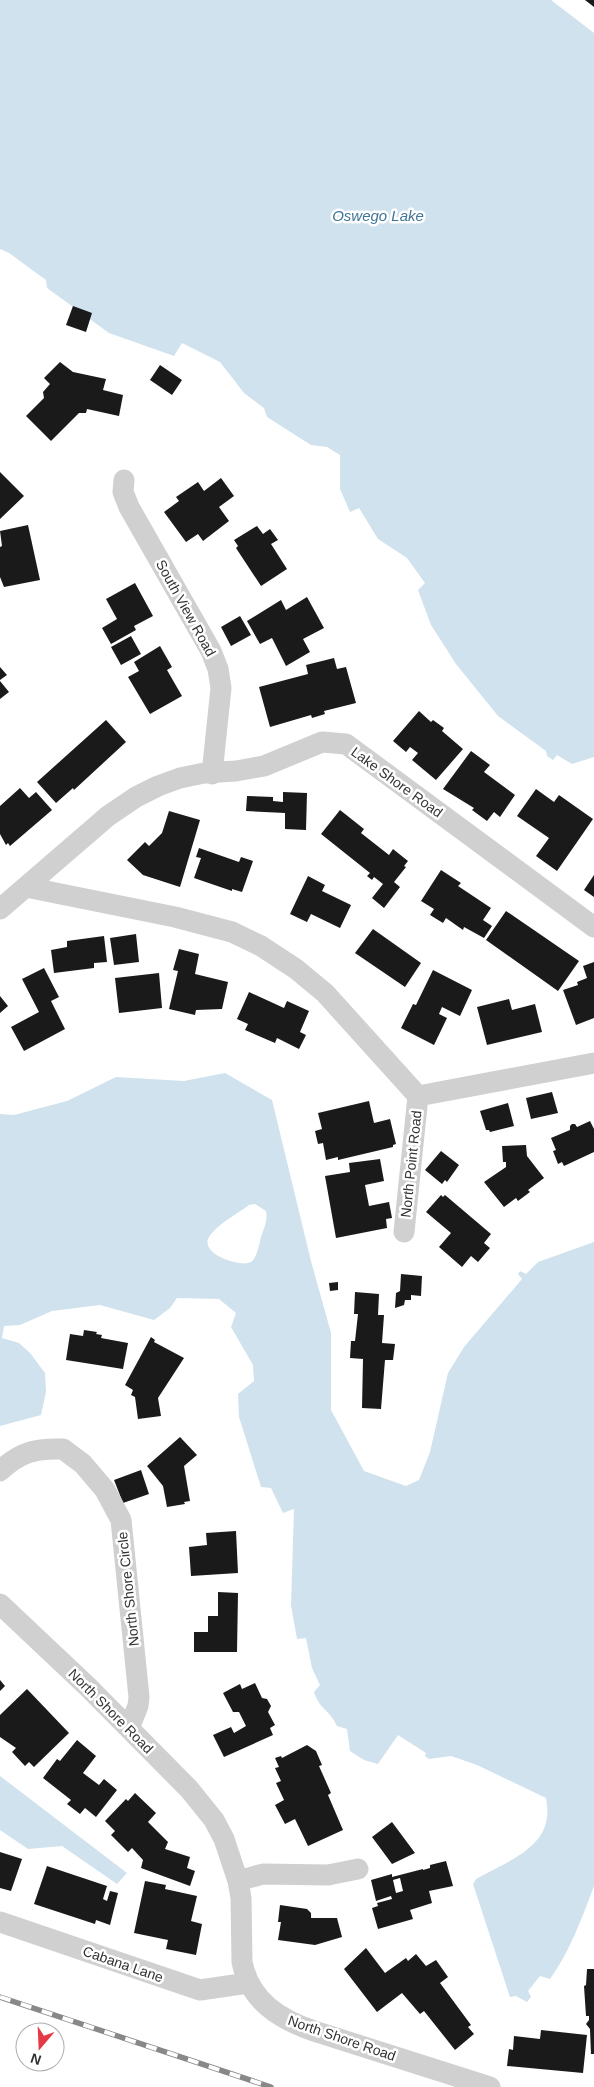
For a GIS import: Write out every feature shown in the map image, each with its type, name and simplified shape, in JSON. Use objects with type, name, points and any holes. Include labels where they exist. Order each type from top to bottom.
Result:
[{"type":"street","name":"South View Road","points":[[124,480],[123,492],[129,507],[211,652],[218,669],[221,688],[212,774]]},
{"type":"street","name":"Lake Shore Road","points":[[0,909],[108,816],[136,797],[180,778],[204,773],[212,774],[264,766],[322,742],[346,744],[594,927]]},
{"type":"street","points":[[26,886],[175,917],[232,932],[261,946],[296,969],[325,993],[418,1096],[594,1063]]},
{"type":"street","name":"North Point Road","points":[[404,1232],[418,1096]]},
{"type":"street","name":"North Shore Circle","points":[[0,1471],[21,1454],[64,1449],[83,1464],[105,1490],[121,1520],[139,1697],[138,1706],[129,1728]]},
{"type":"street","name":"North Shore Road","points":[[0,1604],[129,1728],[189,1789],[214,1820],[224,1839],[238,1880],[241,1898],[242,1962],[248,1983],[264,2004],[292,2023],[490,2087]]},
{"type":"street","points":[[238,1880],[263,1874],[328,1875],[358,1869]]},
{"type":"street","name":"Cabana Lane","points":[[0,1922],[200,1990],[248,1983]]},
{"type":"water","name":"Oswego Lake","points":[[0,0],[551,0],[594,33],[594,757],[572,764],[557,755],[553,760],[547,756],[546,751],[498,716],[456,664],[431,625],[418,590],[425,583],[407,558],[378,539],[359,508],[350,512],[340,489],[340,455],[327,447],[311,445],[267,417],[264,408],[244,393],[220,362],[182,343],[174,356],[109,333],[47,288],[46,280],[9,253],[0,249]]},
{"type":"water","points":[[225,1073],[272,1100],[311,1261],[331,1333],[331,1410],[364,1471],[406,1486],[419,1480],[430,1452],[448,1373],[464,1347],[522,1279],[518,1274],[520,1271],[526,1274],[538,1262],[594,1242],[594,1886],[564,1957],[550,1979],[540,1976],[528,1991],[531,1997],[527,2002],[516,1996],[510,1997],[473,1884],[476,1879],[528,1849],[537,1839],[544,1828],[547,1814],[546,1798],[477,1765],[451,1756],[429,1759],[425,1756],[426,1753],[398,1735],[378,1764],[364,1760],[350,1751],[347,1729],[337,1726],[319,1703],[314,1692],[320,1685],[312,1668],[306,1638],[297,1639],[291,1605],[294,1509],[283,1513],[271,1488],[261,1487],[239,1417],[238,1394],[254,1381],[253,1365],[231,1327],[236,1313],[219,1299],[177,1298],[170,1308],[154,1320],[100,1305],[52,1311],[20,1325],[4,1326],[2,1338],[19,1343],[30,1353],[45,1373],[46,1392],[41,1415],[0,1426],[0,1114],[14,1115],[67,1101],[116,1077],[184,1081]],"holes":[[[255,1204],[266,1211],[265,1224],[256,1254],[251,1262],[239,1263],[230,1261],[222,1258],[209,1248],[208,1241],[211,1234],[224,1222],[249,1205]]]},
{"type":"water","points":[[0,1776],[127,1873],[117,1884],[62,1846],[28,1849],[0,1830]]},
{"type":"building","points":[[585,0],[594,0],[594,7]]},
{"type":"building","points":[[73,306],[92,313],[86,332],[66,325]]},
{"type":"building","points":[[60,362],[73,372],[106,379],[103,390],[123,395],[119,416],[87,409],[86,413],[79,413],[51,441],[26,416],[44,398],[43,392],[50,384],[44,378]]},
{"type":"building","points":[[160,365],[182,380],[172,395],[150,380]]},
{"type":"building","points":[[0,472],[24,496],[0,519]]},
{"type":"building","points":[[221,478],[234,496],[219,507],[229,521],[203,541],[198,534],[186,542],[164,512],[179,501],[176,497],[198,482],[204,491]]},
{"type":"building","points":[[28,525],[40,580],[4,587],[0,577],[0,547],[2,546],[0,531]]},
{"type":"building","points":[[257,526],[263,534],[270,529],[278,540],[271,544],[287,569],[261,586],[236,548],[238,546],[234,540]]},
{"type":"building","points":[[135,583],[153,616],[134,626],[136,630],[111,644],[102,628],[117,619],[106,599]]},
{"type":"building","points":[[307,597],[324,628],[303,639],[310,652],[286,666],[272,638],[260,644],[247,621],[281,600],[286,610]]},
{"type":"building","points":[[240,616],[251,635],[231,646],[221,627]]},
{"type":"building","points":[[131,636],[141,654],[121,665],[111,647]]},
{"type":"building","points":[[160,646],[172,667],[167,670],[182,696],[150,714],[128,677],[139,671],[134,662]]},
{"type":"building","points":[[334,658],[337,669],[346,667],[356,703],[324,711],[325,714],[312,718],[311,715],[270,727],[259,687],[308,674],[306,665]]},
{"type":"building","points":[[0,667],[7,675],[0,680]]},
{"type":"building","points":[[0,681],[9,692],[0,699]]},
{"type":"building","points":[[419,711],[431,722],[433,720],[444,728],[442,731],[463,749],[436,780],[412,760],[418,753],[410,747],[406,752],[393,741]]},
{"type":"building","points":[[106,720],[126,742],[74,790],[73,788],[56,803],[37,782]]},
{"type":"building","points":[[471,751],[490,765],[484,772],[515,795],[500,817],[494,812],[487,821],[472,810],[474,808],[443,789]]},
{"type":"building","points":[[20,788],[29,798],[36,792],[52,810],[10,846],[8,843],[6,845],[0,834],[0,806]]},
{"type":"building","points":[[536,789],[554,802],[559,795],[593,819],[557,871],[536,856],[549,838],[517,816]]},
{"type":"building","points":[[283,792],[307,793],[306,830],[285,829],[285,813],[246,811],[247,796],[273,797],[273,801],[283,802]]},
{"type":"building","points":[[340,810],[364,829],[361,833],[389,855],[393,849],[408,861],[404,866],[406,867],[394,882],[400,887],[384,908],[372,898],[383,884],[374,877],[372,880],[367,876],[370,873],[321,834]]},
{"type":"building","points":[[169,811],[200,820],[180,887],[143,875],[127,860],[145,842],[149,846],[162,833]]},
{"type":"building","points":[[199,848],[239,862],[241,857],[253,861],[242,892],[232,889],[232,891],[194,878],[201,858],[196,857]]},
{"type":"building","points":[[441,870],[461,883],[458,886],[491,908],[483,920],[492,926],[484,938],[464,927],[463,930],[446,918],[443,923],[430,915],[434,909],[421,901]]},
{"type":"building","points":[[594,875],[594,897],[584,890]]},
{"type":"building","points":[[308,876],[325,885],[322,891],[351,905],[340,928],[311,914],[307,922],[290,914]]},
{"type":"building","points":[[506,911],[579,961],[558,991],[486,940]]},
{"type":"building","points":[[373,929],[421,963],[405,987],[355,953]]},
{"type":"building","points":[[136,934],[139,962],[114,965],[110,938]]},
{"type":"building","points":[[104,936],[107,962],[94,963],[94,968],[54,973],[51,950],[67,947],[67,941]]},
{"type":"building","points":[[179,949],[199,954],[195,974],[228,982],[222,1009],[196,1010],[195,1015],[169,1009],[178,971],[173,970]]},
{"type":"building","points":[[594,962],[594,1018],[576,1025],[563,990],[578,985],[577,982],[587,978],[583,966]]},
{"type":"building","points":[[44,968],[59,997],[51,1001],[65,1029],[24,1051],[11,1027],[39,1012],[22,979]]},
{"type":"building","points":[[433,970],[472,990],[460,1016],[442,1007],[439,1014],[447,1018],[434,1045],[401,1028],[413,1004],[416,1005]]},
{"type":"building","points":[[159,973],[162,1008],[119,1013],[115,978]]},
{"type":"building","points":[[249,992],[284,1008],[287,1001],[309,1011],[300,1032],[306,1035],[299,1049],[277,1038],[275,1043],[245,1030],[248,1024],[237,1019]]},
{"type":"building","points":[[0,996],[8,1006],[0,1013]]},
{"type":"building","points":[[509,999],[512,1010],[535,1004],[542,1032],[487,1045],[477,1007]]},
{"type":"building","points":[[552,1092],[558,1113],[531,1119],[526,1098]]},
{"type":"building","points":[[369,1101],[374,1123],[390,1119],[396,1144],[393,1147],[338,1160],[338,1157],[326,1160],[323,1143],[318,1144],[315,1131],[322,1129],[318,1113]]},
{"type":"building","points":[[508,1103],[514,1126],[490,1132],[486,1130],[480,1111]]},
{"type":"building","points":[[590,1121],[594,1129],[594,1152],[564,1166],[562,1162],[558,1164],[553,1151],[556,1150],[551,1138],[570,1130],[572,1124],[575,1124],[577,1127]]},
{"type":"building","points":[[526,1145],[527,1156],[544,1178],[528,1190],[530,1192],[518,1201],[516,1198],[504,1207],[484,1182],[506,1167],[506,1162],[503,1162],[502,1146]]},
{"type":"building","points":[[441,1151],[459,1165],[447,1182],[445,1180],[442,1184],[425,1170]]},
{"type":"building","points":[[380,1159],[384,1181],[365,1185],[369,1206],[389,1202],[392,1218],[386,1219],[387,1228],[336,1238],[325,1176],[350,1172],[349,1163]]},
{"type":"building","points":[[441,1195],[443,1197],[445,1195],[491,1234],[484,1243],[490,1248],[478,1262],[471,1256],[462,1267],[439,1247],[451,1233],[426,1212]]},
{"type":"building","points":[[401,1274],[422,1276],[421,1296],[411,1295],[411,1300],[405,1300],[404,1305],[395,1308],[396,1293],[400,1291]]},
{"type":"building","points":[[338,1282],[338,1290],[330,1291],[329,1283]]},
{"type":"building","points":[[355,1292],[379,1294],[378,1315],[384,1315],[382,1343],[395,1344],[393,1360],[385,1360],[381,1409],[362,1408],[363,1359],[350,1358],[351,1341],[355,1341],[358,1314],[354,1314]]},
{"type":"building","points":[[84,1330],[97,1332],[96,1334],[102,1335],[101,1338],[128,1343],[123,1369],[66,1360],[70,1334],[83,1336]]},
{"type":"building","points":[[151,1337],[155,1340],[154,1342],[184,1358],[158,1398],[161,1416],[138,1419],[135,1397],[131,1395],[133,1390],[125,1385]]},
{"type":"building","points":[[180,1437],[197,1455],[184,1466],[190,1501],[184,1502],[185,1504],[167,1507],[163,1486],[147,1466]]},
{"type":"building","points":[[141,1470],[149,1494],[123,1503],[114,1480]]},
{"type":"building","points":[[236,1531],[238,1573],[191,1576],[189,1547],[207,1545],[206,1533]]},
{"type":"building","points":[[218,1592],[238,1593],[237,1652],[194,1652],[194,1632],[208,1632],[208,1616],[218,1616]]},
{"type":"building","points":[[0,1680],[5,1686],[0,1691]]},
{"type":"building","points":[[255,1683],[262,1698],[267,1699],[271,1706],[268,1712],[275,1725],[270,1728],[273,1735],[224,1757],[213,1735],[231,1727],[234,1733],[246,1726],[239,1712],[233,1712],[223,1693],[240,1684],[242,1689]]},
{"type":"building","points":[[27,1689],[69,1733],[34,1767],[29,1762],[25,1766],[12,1752],[16,1748],[0,1737],[0,1715]]},
{"type":"building","points":[[77,1740],[96,1756],[83,1773],[99,1785],[104,1779],[117,1790],[96,1817],[85,1808],[80,1814],[67,1804],[71,1800],[43,1778],[57,1759],[60,1761]]},
{"type":"building","points":[[307,1745],[316,1751],[322,1765],[319,1766],[331,1793],[328,1795],[343,1830],[308,1846],[295,1819],[285,1824],[275,1805],[284,1800],[276,1783],[281,1781],[275,1768],[279,1767],[275,1758],[281,1756],[282,1758]]},
{"type":"building","points":[[135,1793],[156,1813],[148,1822],[168,1842],[165,1849],[190,1857],[187,1868],[195,1871],[190,1886],[141,1868],[143,1860],[132,1848],[128,1852],[111,1835],[115,1831],[105,1821],[126,1799],[128,1801]]},
{"type":"building","points":[[392,1822],[415,1853],[392,1864],[372,1837]]},
{"type":"building","points":[[0,1852],[22,1859],[11,1891],[0,1888]]},
{"type":"building","points":[[446,1861],[453,1886],[429,1891],[432,1903],[410,1910],[413,1919],[378,1929],[372,1908],[378,1906],[377,1903],[392,1899],[391,1896],[376,1901],[371,1880],[392,1874],[392,1877],[423,1870],[430,1868],[430,1865]],"holes":[[[400,1878],[403,1891],[396,1893],[393,1880]]]},
{"type":"building","points":[[47,1866],[107,1886],[103,1899],[107,1901],[110,1891],[118,1893],[110,1925],[96,1920],[95,1924],[34,1904]]},
{"type":"building","points":[[145,1881],[166,1885],[165,1889],[197,1896],[191,1921],[202,1924],[196,1955],[166,1949],[168,1940],[134,1933]]},
{"type":"building","points":[[280,1905],[307,1909],[311,1913],[311,1918],[337,1918],[342,1937],[315,1945],[278,1940],[281,1922],[278,1922]]},
{"type":"building","points":[[366,1948],[385,1973],[406,1958],[408,1961],[416,1954],[426,1966],[436,1960],[448,1977],[440,1983],[471,2025],[468,2027],[474,2034],[455,2050],[424,2011],[420,2014],[402,1993],[377,2012],[344,1969]]},
{"type":"building","points":[[587,1969],[594,1969],[594,2054],[591,2054],[590,2029],[586,2024],[589,2020],[589,2016],[586,2016],[584,1986],[586,1985]]},
{"type":"building","points":[[541,2030],[587,2035],[583,2073],[507,2066],[509,2049],[513,2050],[514,2036],[540,2039]]},
{"type":"railway","points":[[0,1997],[271,2087]]}]
